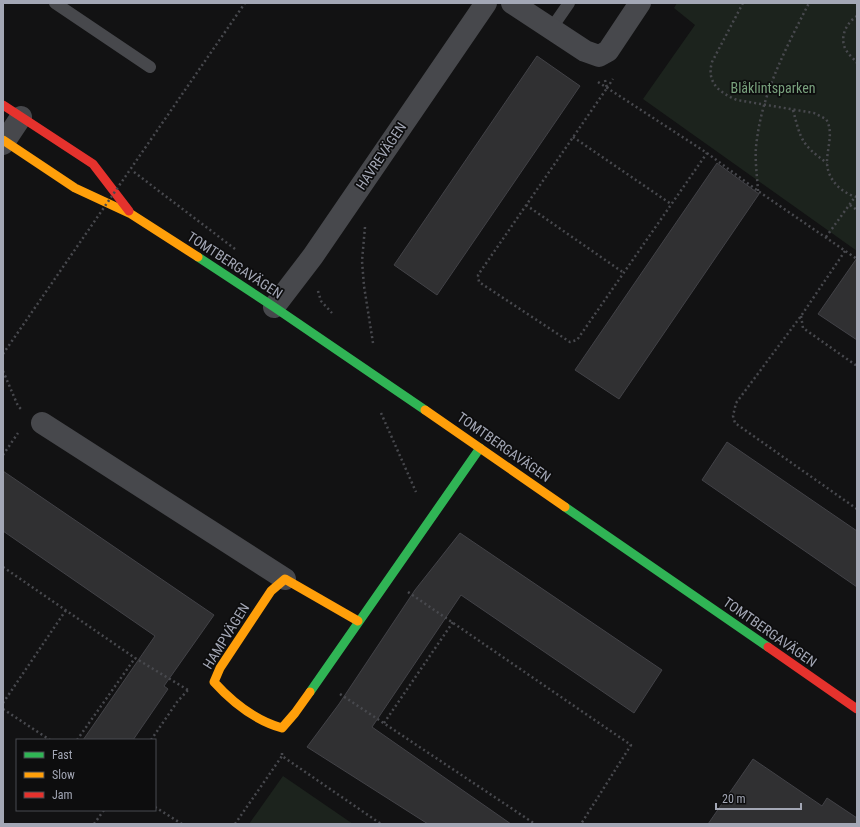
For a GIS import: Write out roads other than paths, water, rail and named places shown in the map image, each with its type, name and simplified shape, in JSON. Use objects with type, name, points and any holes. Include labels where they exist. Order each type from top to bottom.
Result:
[{"type":"street","name":"HAVREVÄGEN","points":[[274,307],[313,256],[486,3]]},
{"type":"street","points":[[512,3],[585,51],[599,56],[608,51],[640,3]]},
{"type":"street","name":"TOMTBERGAVÄGEN","points":[[3,105],[93,164],[131,214]]},
{"type":"street","points":[[4,142],[21,117]]},
{"type":"street","name":"TOMTBERGAVÄGEN","points":[[4,142],[75,188],[131,214],[274,307],[857,709]]},
{"type":"street","points":[[34,418],[285,579],[358,620],[480,448]]},
{"type":"street","name":"HAMPVÄGEN","points":[[285,579],[271,591],[220,668],[214,682],[225,694],[255,718],[282,728],[295,713],[358,620]]},
{"type":"lane","points":[[55,3],[150,66]]},
{"type":"lane","points":[[551,29],[569,3]]},
{"type":"park label","name":"Blåklintsparken","points":[[773,88]]}]
